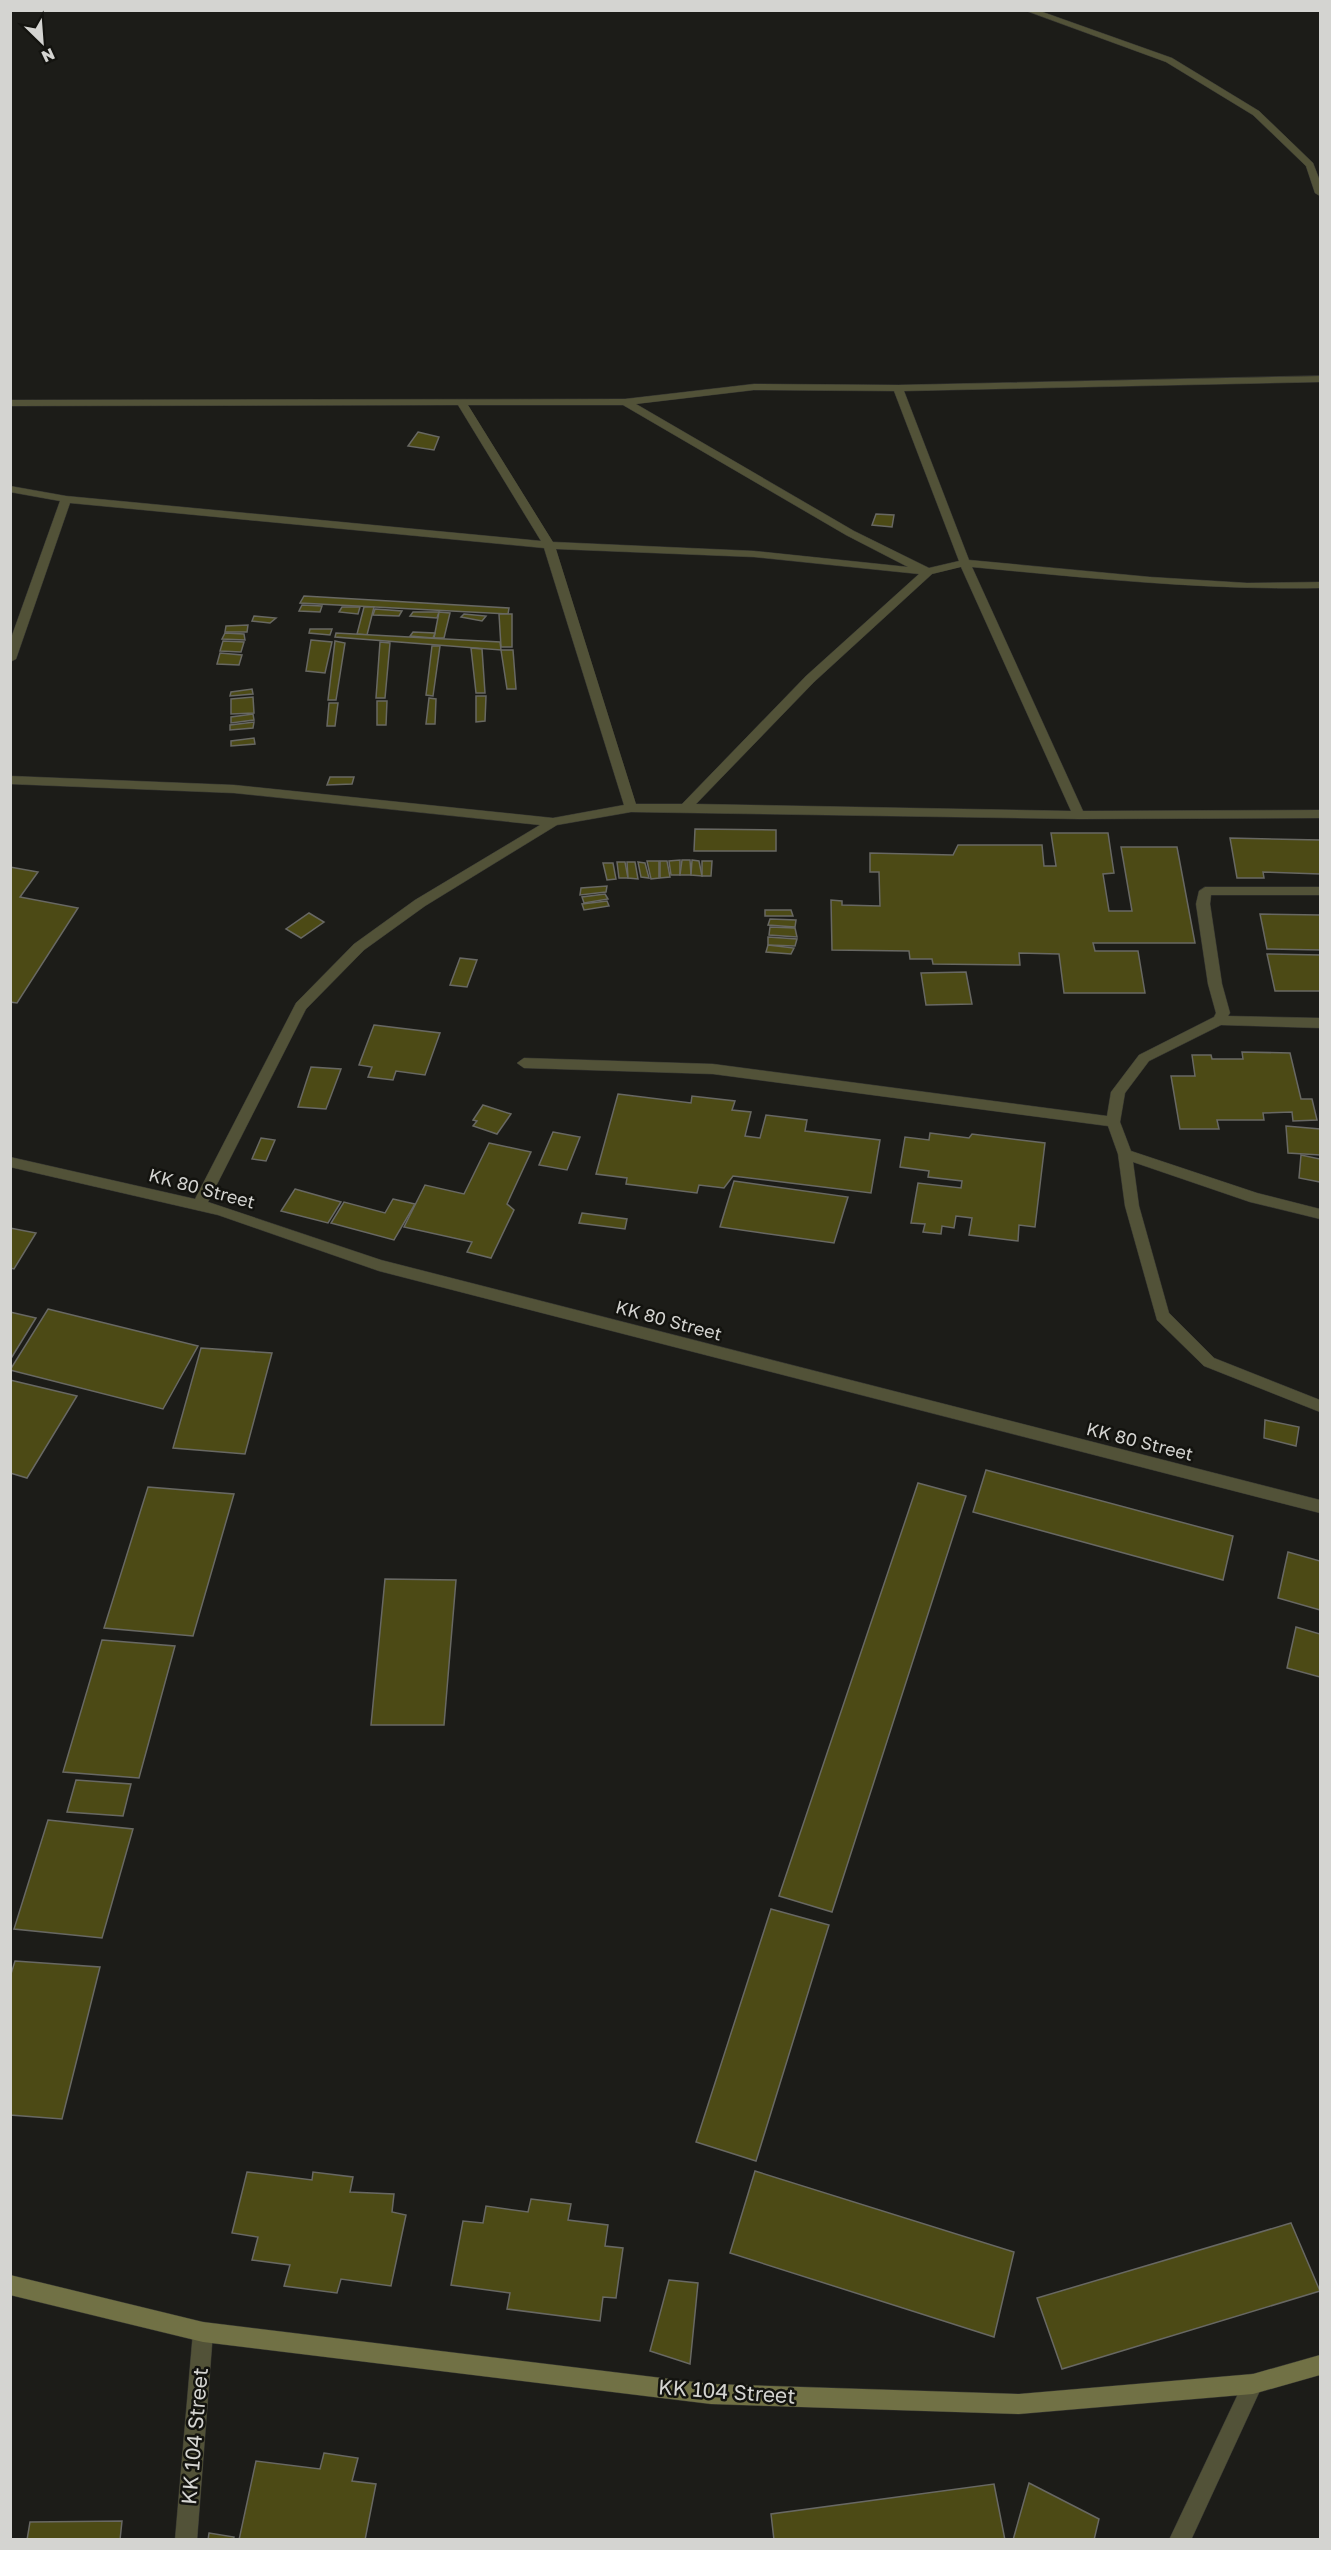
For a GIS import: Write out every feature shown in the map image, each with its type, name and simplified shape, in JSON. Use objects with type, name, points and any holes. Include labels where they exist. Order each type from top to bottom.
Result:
[{"type":"street","points":[[1028,10],[1169,60],[1256,113],[1310,165],[1320,193]]},
{"type":"street","points":[[1060,10],[1060,21]]},
{"type":"street","points":[[10,403],[625,402],[754,387],[898,388],[1320,379]]},
{"type":"street","points":[[898,388],[965,563],[1079,815]]},
{"type":"street","points":[[460,401],[549,545],[632,808]]},
{"type":"street","points":[[625,402],[850,533],[928,572]]},
{"type":"street","points":[[10,489],[66,499],[549,545],[754,554],[928,572],[965,563],[1247,586],[1320,585]]},
{"type":"street","points":[[10,659],[66,499]]},
{"type":"street","points":[[685,808],[810,678],[928,572]]},
{"type":"street","points":[[10,780],[234,789],[553,822],[632,808],[1079,815],[1320,814]]},
{"type":"street","points":[[199,1206],[301,1006],[358,947],[420,903],[553,822]]},
{"type":"street","points":[[1219,1020],[1223,1013],[1215,984],[1203,904],[1205,891],[1320,891]]},
{"type":"street","points":[[1320,1023],[1219,1020],[1144,1058],[1118,1092],[1113,1122],[1125,1154],[1132,1206],[1162,1316],[1209,1362],[1320,1406]]},
{"type":"street","points":[[524,1064],[713,1070],[1113,1122]]},
{"type":"street","points":[[1125,1154],[1255,1198],[1320,1214]]},
{"type":"street","name":"KK 80 Street","points":[[10,1162],[220,1210],[379,1264],[1320,1507]]},
{"type":"street","name":"KK 104 Street","points":[[10,2285],[203,2332],[711,2394],[1019,2404],[1253,2384],[1320,2365]]},
{"type":"street","name":"KK 104 Street","points":[[186,2540],[203,2332]]},
{"type":"street","points":[[1180,2540],[1253,2384]]},
{"type":"building","points":[[418,432],[439,437],[434,450],[408,446]]},
{"type":"building","points":[[876,514],[894,515],[892,527],[872,525]]},
{"type":"building","points":[[304,596],[509,608],[508,614],[300,603]]},
{"type":"building","points":[[302,605],[322,606],[320,612],[299,611]]},
{"type":"building","points":[[342,607],[360,607],[358,614],[339,612]]},
{"type":"building","points":[[364,607],[374,607],[367,635],[357,634]]},
{"type":"building","points":[[375,609],[402,611],[399,616],[373,615]]},
{"type":"building","points":[[413,612],[439,612],[437,618],[410,616]]},
{"type":"building","points":[[439,612],[450,613],[444,638],[434,638]]},
{"type":"building","points":[[464,614],[486,616],[482,621],[461,617]]},
{"type":"building","points":[[499,614],[512,614],[512,647],[501,647]]},
{"type":"building","points":[[254,616],[276,618],[270,623],[252,621]]},
{"type":"building","points":[[248,625],[247,632],[225,632],[226,626]]},
{"type":"building","points":[[310,629],[332,629],[330,635],[309,633]]},
{"type":"building","points":[[413,632],[435,633],[433,638],[410,636]]},
{"type":"building","points":[[225,633],[244,634],[245,640],[222,639]]},
{"type":"building","points":[[336,633],[500,642],[501,650],[335,637]]},
{"type":"building","points":[[311,640],[332,642],[325,673],[306,671]]},
{"type":"building","points":[[223,641],[244,642],[241,652],[220,651]]},
{"type":"building","points":[[335,641],[345,643],[336,700],[328,700]]},
{"type":"building","points":[[380,642],[390,643],[385,698],[376,698]]},
{"type":"building","points":[[432,646],[440,646],[433,696],[426,695]]},
{"type":"building","points":[[471,648],[482,649],[485,693],[476,693]]},
{"type":"building","points":[[501,650],[513,650],[516,689],[507,689]]},
{"type":"building","points":[[220,653],[242,655],[239,665],[217,664]]},
{"type":"building","points":[[252,689],[253,694],[230,696],[231,692]]},
{"type":"building","points":[[476,696],[486,696],[485,721],[476,722]]},
{"type":"building","points":[[253,697],[254,713],[231,714],[231,699]]},
{"type":"building","points":[[429,698],[436,699],[435,724],[426,724]]},
{"type":"building","points":[[377,701],[387,701],[386,725],[377,725]]},
{"type":"building","points":[[329,703],[338,703],[335,726],[327,726]]},
{"type":"building","points":[[253,714],[254,720],[231,723],[231,717]]},
{"type":"building","points":[[254,722],[253,728],[230,730],[230,725]]},
{"type":"building","points":[[254,738],[255,744],[231,746],[231,741]]},
{"type":"building","points":[[330,777],[354,777],[352,784],[327,785]]},
{"type":"building","points":[[695,829],[776,830],[776,851],[694,851]]},
{"type":"building","points":[[1051,833],[1108,833],[1114,873],[1103,874],[1109,911],[1132,911],[1121,847],[1177,847],[1195,943],[1093,943],[1095,951],[1138,951],[1145,993],[1064,993],[1059,954],[1019,953],[1020,965],[933,964],[932,959],[910,959],[909,951],[832,950],[831,900],[842,901],[842,905],[880,906],[879,872],[870,872],[870,853],[953,855],[958,845],[1042,845],[1044,866],[1056,866]]},
{"type":"building","points":[[1230,838],[1320,840],[1320,874],[1263,872],[1264,878],[1237,878]]},
{"type":"building","points":[[680,860],[680,875],[671,875],[669,861]]},
{"type":"building","points":[[682,860],[690,860],[691,875],[680,875]]},
{"type":"building","points":[[692,860],[699,861],[702,876],[691,875]]},
{"type":"building","points":[[647,861],[659,861],[659,878],[651,879]]},
{"type":"building","points":[[660,861],[667,861],[670,877],[660,878]]},
{"type":"building","points":[[702,861],[712,861],[711,876],[702,876]]},
{"type":"building","points":[[617,862],[625,862],[628,878],[619,878]]},
{"type":"building","points":[[627,862],[635,862],[638,879],[628,878]]},
{"type":"building","points":[[638,862],[645,863],[649,878],[641,877]]},
{"type":"building","points":[[603,863],[613,863],[616,879],[607,880]]},
{"type":"building","points":[[10,867],[38,872],[20,897],[78,908],[17,1003],[10,1002]]},
{"type":"building","points":[[607,886],[606,892],[580,895],[581,888]]},
{"type":"building","points":[[605,894],[608,899],[584,903],[582,897]]},
{"type":"building","points":[[607,901],[609,906],[584,910],[582,904]]},
{"type":"building","points":[[765,910],[791,910],[793,916],[765,916]]},
{"type":"building","points":[[309,913],[324,922],[301,938],[286,929]]},
{"type":"building","points":[[1260,914],[1320,915],[1320,950],[1267,949]]},
{"type":"building","points":[[770,919],[796,920],[795,927],[768,925]]},
{"type":"building","points":[[770,927],[795,928],[797,937],[769,935]]},
{"type":"building","points":[[768,937],[797,939],[795,946],[768,945]]},
{"type":"building","points":[[768,945],[794,948],[791,954],[766,952]]},
{"type":"building","points":[[1267,954],[1320,955],[1320,991],[1275,991]]},
{"type":"building","points":[[460,958],[477,960],[467,987],[450,985]]},
{"type":"building","points":[[966,972],[972,1004],[926,1005],[921,973]]},
{"type":"building","points":[[374,1025],[440,1033],[425,1075],[396,1071],[393,1080],[368,1077],[372,1067],[359,1065]]},
{"type":"building","points":[[1242,1052],[1290,1053],[1301,1099],[1312,1099],[1317,1120],[1293,1121],[1292,1112],[1263,1113],[1264,1120],[1217,1120],[1219,1129],[1180,1129],[1171,1076],[1195,1076],[1192,1055],[1211,1055],[1212,1059],[1243,1059]]},
{"type":"building","points":[[311,1067],[341,1069],[326,1109],[298,1107]]},
{"type":"building","points":[[618,1094],[691,1103],[692,1096],[735,1101],[732,1110],[751,1112],[745,1136],[760,1138],[766,1115],[807,1120],[805,1131],[880,1140],[871,1193],[733,1176],[724,1188],[699,1185],[697,1193],[626,1184],[627,1178],[596,1174]]},
{"type":"building","points":[[483,1105],[511,1114],[497,1134],[473,1126],[477,1121],[473,1120]]},
{"type":"building","points":[[1286,1126],[1320,1129],[1320,1155],[1288,1153]]},
{"type":"building","points":[[553,1132],[580,1137],[567,1170],[539,1165]]},
{"type":"building","points":[[930,1133],[969,1138],[972,1134],[1045,1143],[1035,1227],[1019,1225],[1018,1241],[969,1235],[972,1218],[956,1216],[954,1228],[942,1226],[941,1234],[923,1232],[925,1224],[911,1223],[918,1183],[961,1188],[962,1181],[928,1177],[929,1171],[900,1167],[905,1137],[929,1140]]},
{"type":"building","points":[[261,1138],[275,1140],[266,1161],[252,1159]]},
{"type":"building","points":[[489,1143],[531,1152],[507,1204],[514,1210],[491,1258],[467,1252],[472,1242],[404,1227],[425,1185],[464,1194]]},
{"type":"building","points":[[1301,1155],[1320,1159],[1320,1182],[1299,1178]]},
{"type":"building","points":[[734,1181],[848,1197],[834,1243],[720,1227]]},
{"type":"building","points":[[295,1189],[341,1202],[328,1223],[281,1211]]},
{"type":"building","points":[[393,1199],[415,1204],[394,1240],[331,1223],[344,1202],[385,1213]]},
{"type":"building","points":[[582,1213],[627,1219],[625,1229],[579,1223]]},
{"type":"building","points":[[10,1228],[36,1233],[14,1269],[10,1268]]},
{"type":"building","points":[[48,1309],[198,1346],[163,1409],[10,1370]]},
{"type":"building","points":[[10,1312],[36,1318],[10,1360]]},
{"type":"building","points":[[201,1348],[272,1353],[245,1454],[173,1448]]},
{"type":"building","points":[[10,1380],[77,1396],[27,1478],[10,1473]]},
{"type":"building","points":[[1265,1420],[1299,1427],[1296,1446],[1264,1438]]},
{"type":"building","points":[[986,1470],[1233,1536],[1223,1580],[973,1512]]},
{"type":"building","points":[[918,1483],[966,1496],[832,1912],[779,1896]]},
{"type":"building","points":[[148,1487],[234,1494],[193,1636],[104,1628]]},
{"type":"building","points":[[1288,1552],[1320,1561],[1320,1610],[1278,1598]]},
{"type":"building","points":[[385,1579],[456,1580],[444,1725],[371,1725]]},
{"type":"building","points":[[1296,1627],[1320,1634],[1320,1677],[1287,1668]]},
{"type":"building","points":[[102,1640],[175,1646],[139,1778],[63,1772]]},
{"type":"building","points":[[76,1780],[131,1784],[123,1816],[67,1812]]},
{"type":"building","points":[[48,1820],[133,1829],[102,1938],[14,1929]]},
{"type":"building","points":[[771,1909],[829,1925],[756,2161],[696,2142]]},
{"type":"building","points":[[15,1961],[100,1967],[62,2119],[10,2115],[10,1977]]},
{"type":"building","points":[[755,2171],[1014,2252],[994,2337],[730,2253]]},
{"type":"building","points":[[247,2172],[312,2180],[313,2172],[353,2177],[350,2192],[394,2194],[392,2212],[406,2215],[391,2286],[341,2279],[337,2293],[284,2286],[290,2265],[252,2260],[258,2237],[232,2233]]},
{"type":"building","points":[[531,2199],[571,2204],[568,2220],[608,2225],[605,2246],[623,2248],[616,2298],[603,2297],[600,2321],[507,2309],[510,2293],[451,2285],[463,2221],[483,2223],[486,2206],[528,2212]]},
{"type":"building","points":[[1291,2223],[1320,2291],[1062,2369],[1037,2298]]},
{"type":"building","points":[[669,2280],[698,2283],[690,2364],[650,2351]]},
{"type":"building","points":[[324,2453],[358,2458],[352,2481],[376,2484],[365,2540],[239,2540],[256,2461],[320,2469]]},
{"type":"building","points":[[1029,2483],[1099,2519],[1094,2540],[1013,2540]]},
{"type":"building","points":[[994,2484],[1005,2540],[774,2540],[771,2514]]},
{"type":"building","points":[[122,2521],[120,2540],[27,2540],[30,2522]]},
{"type":"building","points":[[209,2533],[234,2537],[233,2540],[208,2540]]}]
